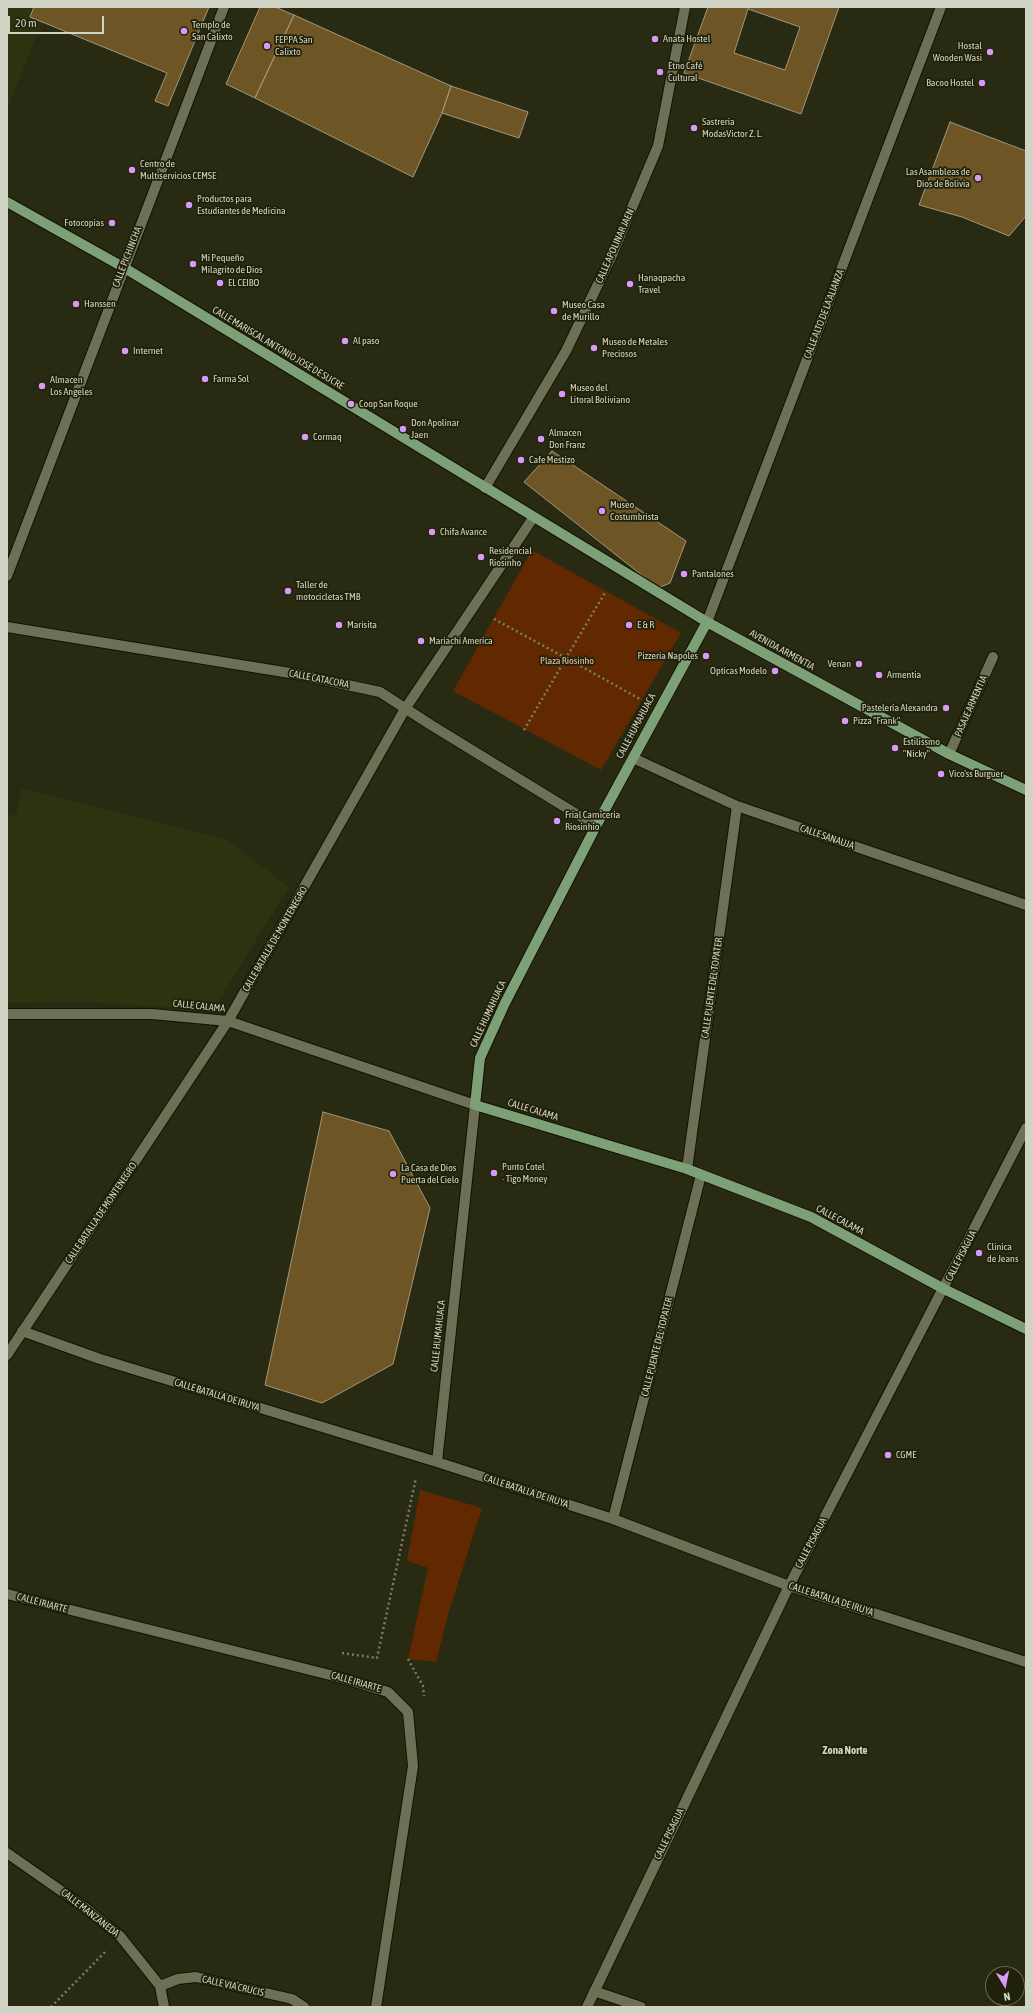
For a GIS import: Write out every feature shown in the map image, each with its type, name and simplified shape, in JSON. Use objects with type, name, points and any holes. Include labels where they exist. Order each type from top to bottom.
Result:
[{"type":"main road","name":"CALLE MARISCAL ANTONIO JOSÉ DE SUCRE","points":[[7,202],[123,268],[533,518]]},
{"type":"main road","name":"AVENIDA ARMENTIA","points":[[533,518],[707,622],[949,754],[1026,790]]},
{"type":"main road","name":"CALLE HUMAHUACA","points":[[475,1105],[480,1058],[505,1003],[596,826],[707,622]]},
{"type":"main road","name":"CALLE CALAMA","points":[[475,1105],[687,1169],[811,1217],[944,1288],[1026,1329]]},
{"type":"street","name":"CALLE PICHINCHA","points":[[7,576],[123,268],[224,7]]},
{"type":"street","name":"CALLE APOLINAR JAEN","points":[[485,488],[566,351],[612,255],[658,146],[685,7]]},
{"type":"street","name":"CALLE ALTO DE LA ALIANZA","points":[[707,622],[940,7]]},
{"type":"street","name":"CALLE BATALLA DE MONTENEGRO","points":[[7,1355],[228,1021],[405,709],[533,518]]},
{"type":"street","name":"CALLE CATACORA","points":[[7,627],[296,674],[380,692],[405,709],[596,826]]},
{"type":"street","name":"PASAJE ARMENTIA","points":[[949,754],[993,657]]},
{"type":"street","name":"CALLE SANAUJA","points":[[633,758],[737,806],[1026,905]]},
{"type":"street","name":"CALLE PUENTE DEL TOPATER","points":[[687,1169],[737,806]]},
{"type":"street","name":"CALLE CALAMA","points":[[7,1014],[152,1014],[228,1021],[475,1105]]},
{"type":"street","name":"CALLE HUMAHUACA","points":[[437,1462],[475,1105]]},
{"type":"street","name":"CALLE PISAGUA","points":[[587,2007],[788,1586],[1026,1128]]},
{"type":"street","name":"CALLE PUENTE DEL TOPATER","points":[[613,1519],[701,1175]]},
{"type":"street","name":"CALLE BATALLA DE IRUYA","points":[[22,1331],[100,1359],[437,1462],[613,1519],[788,1586],[1026,1662]]},
{"type":"street","name":"CALLE IRIARTE","points":[[7,1594],[338,1677],[388,1692],[408,1712],[413,1766],[376,2007]]},
{"type":"street","name":"CALLE MANZANEDA","points":[[7,1853],[87,1909],[120,1936],[160,1986]]},
{"type":"street","name":"CALLE VIA CRUCIS","points":[[160,1986],[178,1979],[196,1977],[292,1999],[304,2007]]},
{"type":"street","points":[[160,1986],[164,2007]]},
{"type":"street","points":[[594,1991],[641,2007]]},
{"type":"path","points":[[524,730],[606,592]]},
{"type":"path","points":[[494,620],[566,658],[642,701]]},
{"type":"path","points":[[338,1677],[340,1653],[377,1658],[420,1458]]},
{"type":"path","points":[[51,2007],[120,1936]]},
{"type":"shaded area","points":[[7,7],[34,7],[30,17],[42,22],[7,109]]},
{"type":"shaded area","points":[[22,788],[226,839],[289,887],[213,1010],[83,1002],[7,1003],[7,814],[16,816]]},
{"type":"green space","name":"Plaza Riosinho","points":[[532,550],[681,633],[601,770],[453,691]]},
{"type":"green space","points":[[420,1490],[482,1508],[449,1611],[436,1662],[408,1659],[428,1568],[407,1561]]},
{"type":"building","points":[[34,7],[209,7],[168,106],[155,101],[167,73],[30,17]]},
{"type":"building","points":[[260,7],[275,7],[294,15],[255,98],[226,84]]},
{"type":"building","points":[[708,7],[839,7],[801,114],[684,73]],"holes":[[[748,9],[800,27],[785,70],[734,53]]]},
{"type":"building","points":[[294,15],[451,86],[442,113],[413,177],[255,98]]},
{"type":"building","points":[[451,86],[528,112],[519,138],[442,113]]},
{"type":"building","name":"Las Asambleas de Dios de Bolivia","points":[[950,122],[1026,151],[1026,216],[1009,236],[962,217],[919,205]]},
{"type":"building","name":"Museo Costumbrista","points":[[552,451],[686,541],[670,583],[658,588],[524,482]]},
{"type":"building","points":[[323,1112],[389,1131],[430,1208],[393,1364],[322,1403],[265,1385]]},
{"type":"place","name":"Templo de San Calixto","points":[[184,31]]},
{"type":"place","name":"Anata Hostel","points":[[655,39]]},
{"type":"place","name":"FEPPA San Calixto","points":[[267,46]]},
{"type":"place","name":"Hostal Wooden Wasi","points":[[990,52]]},
{"type":"place","name":"Etno Café Cultural","points":[[660,72]]},
{"type":"place","name":"Bacoo Hostel","points":[[982,83]]},
{"type":"place","name":"Sastreria ModasVictor Z. L.","points":[[694,128]]},
{"type":"place","name":"Centro de Multiservicios CEMSE","points":[[132,170]]},
{"type":"place","name":"Las Asambleas de Dios de Bolivia","points":[[978,178]]},
{"type":"place","name":"Productos para Estudiantes de Medicina","points":[[189,205]]},
{"type":"place","name":"Fotocopias","points":[[112,223]]},
{"type":"place","name":"Mi Pequeño Milagrito de Dios","points":[[193,264]]},
{"type":"place","name":"EL CEIBO","points":[[220,283]]},
{"type":"place","name":"Hanaqpacha Travel","points":[[630,284]]},
{"type":"place","name":"Hanssen","points":[[76,304]]},
{"type":"place","name":"Museo Casa de Murillo","points":[[554,311]]},
{"type":"place","name":"Al paso","points":[[345,341]]},
{"type":"place","name":"Museo de Metales Preciosos","points":[[594,348]]},
{"type":"place","name":"Internet","points":[[125,351]]},
{"type":"place","name":"Farma Sol","points":[[205,379]]},
{"type":"place","name":"Almacen Los Angeles","points":[[42,386]]},
{"type":"place","name":"Museo del Litoral Boliviano","points":[[562,394]]},
{"type":"place","name":"Coop San Roque","points":[[351,404]]},
{"type":"place","name":"Don Apolinar Jaen","points":[[403,429]]},
{"type":"place","name":"Cormaq","points":[[305,437]]},
{"type":"place","name":"Almacen Don Franz","points":[[541,439]]},
{"type":"place","name":"Cafe Mestizo","points":[[521,460]]},
{"type":"place","name":"Museo Costumbrista","points":[[602,511]]},
{"type":"place","name":"Chifa Avance","points":[[432,532]]},
{"type":"place","name":"Residencial Riosinho","points":[[481,557]]},
{"type":"place","name":"Pantalones","points":[[684,574]]},
{"type":"place","name":"Taller de motocicletas TMB","points":[[288,591]]},
{"type":"place","name":"Marisita","points":[[339,625]]},
{"type":"place","name":"E & R","points":[[629,625]]},
{"type":"place","name":"Mariachi America","points":[[421,641]]},
{"type":"place","name":"Pizzeria Napoles","points":[[706,656]]},
{"type":"place","name":"Venan","points":[[859,664]]},
{"type":"place","name":"Opticas Modelo","points":[[775,671]]},
{"type":"place","name":"Armentia","points":[[879,675]]},
{"type":"place","name":"Pastelería Alexandra","points":[[946,708]]},
{"type":"place","name":"Pizza \"Frank\"","points":[[845,721]]},
{"type":"place","name":"Estilissmo \"Nicky\"","points":[[895,748]]},
{"type":"place","name":"Vico'ss Burguer","points":[[941,774]]},
{"type":"place","name":"Frial Carniceria Riosinhio","points":[[557,821]]},
{"type":"place","name":"Punto Cotel - Tigo Money","points":[[494,1173]]},
{"type":"place","name":"La Casa de Dios Puerta del Cielo","points":[[393,1174]]},
{"type":"place","name":"Clinica de Jeans","points":[[979,1253]]},
{"type":"place","name":"CGME","points":[[888,1455]]},
{"type":"district","name":"Zona Norte","points":[[845,1751]]}]
